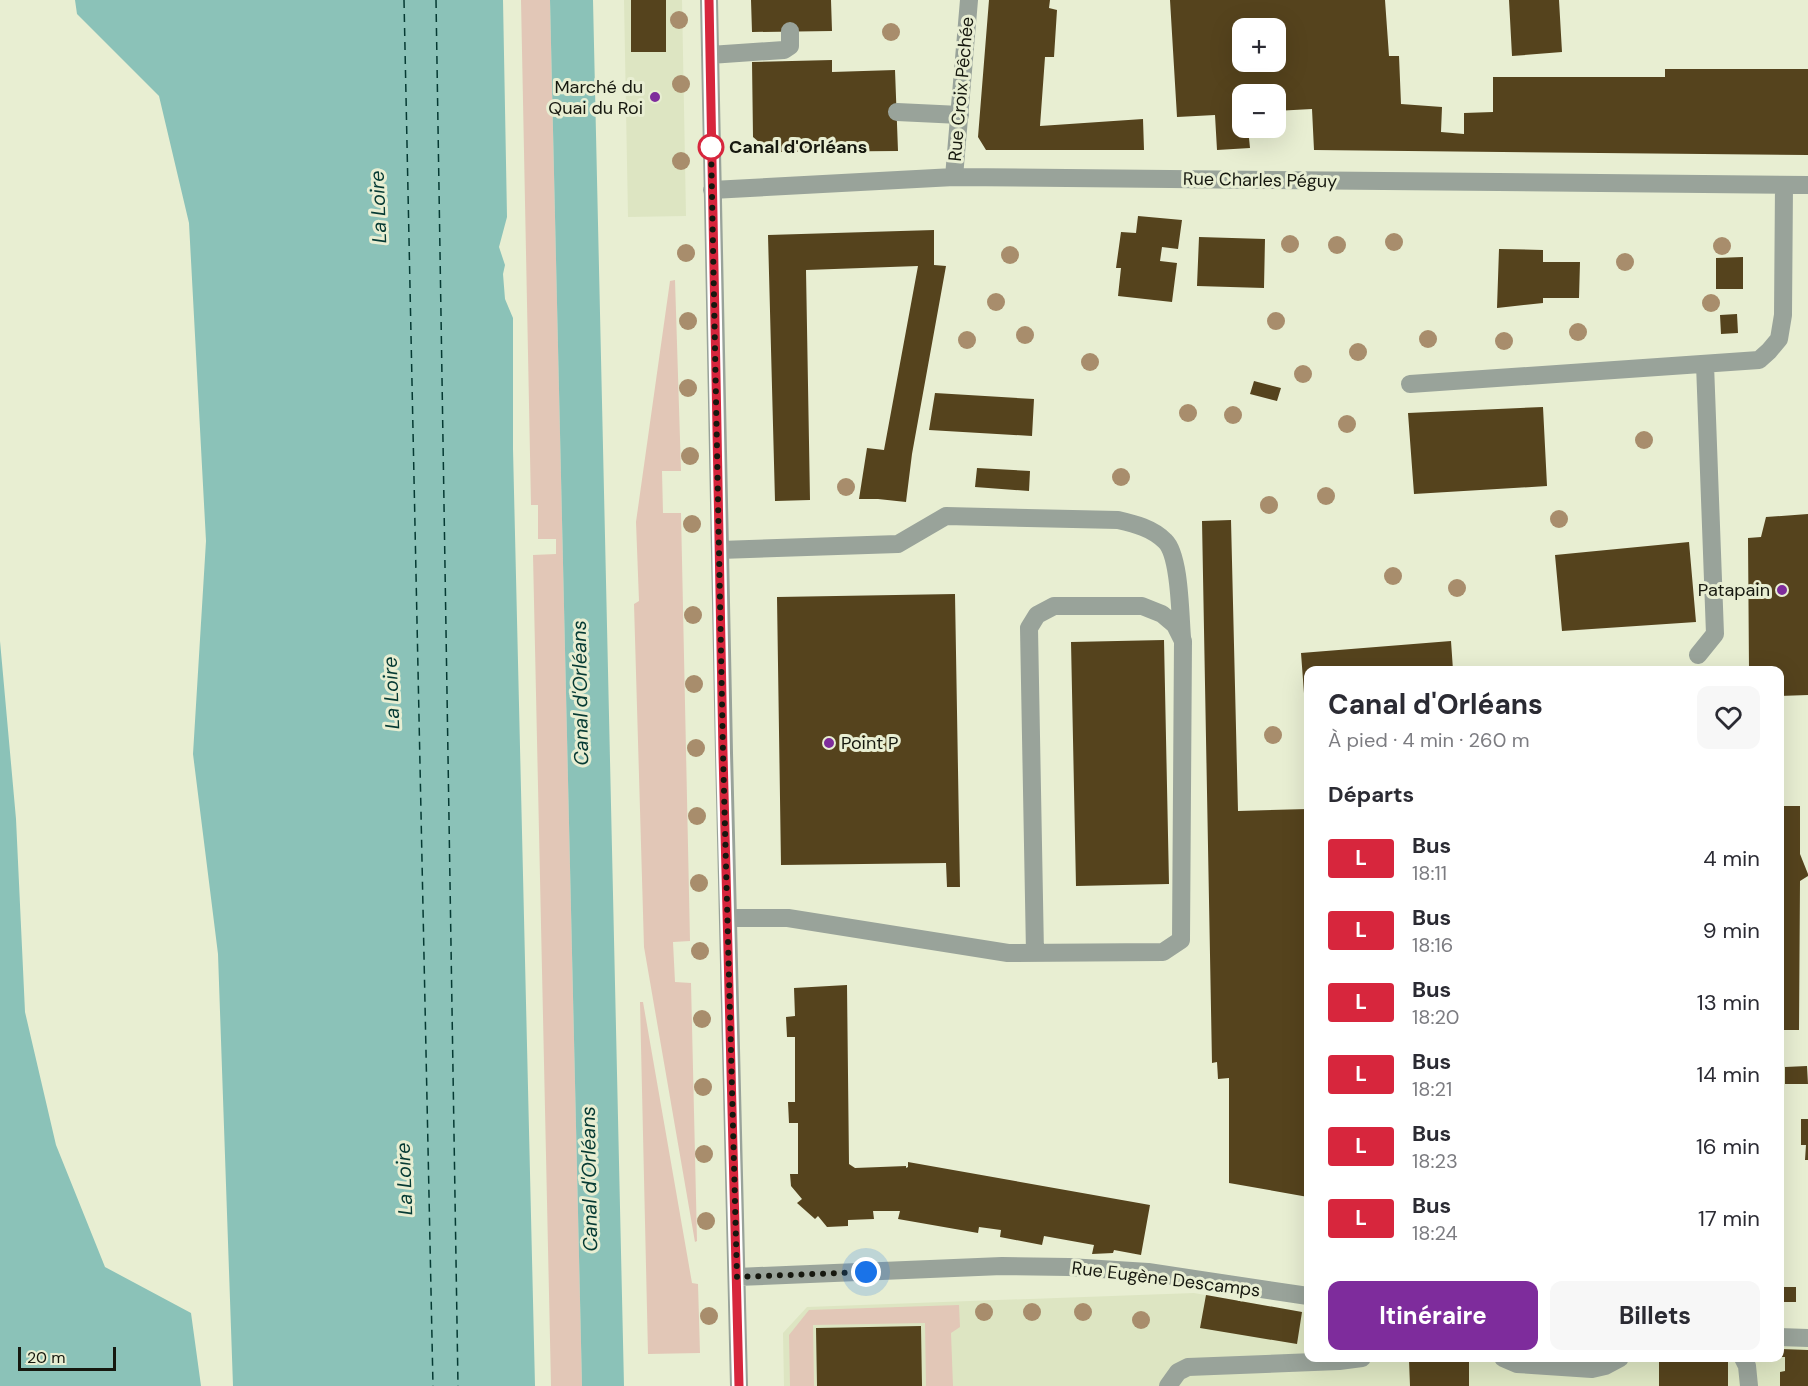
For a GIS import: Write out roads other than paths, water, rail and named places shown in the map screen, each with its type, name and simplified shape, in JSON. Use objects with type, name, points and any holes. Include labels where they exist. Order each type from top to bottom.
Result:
[{"type":"street","points":[[709,0],[739,1386]]},
{"type":"street","name":"Rue Croix Pêchée","points":[[954,177],[969,0]]},
{"type":"street","points":[[710,55],[784,51],[790,46],[790,32]]},
{"type":"street","points":[[897,112],[960,115]]},
{"type":"street","name":"Rue Charles Péguy","points":[[712,190],[954,177],[1808,185]]},
{"type":"street","points":[[1410,384],[1759,360],[1779,339],[1783,315],[1784,185]]},
{"type":"street","points":[[1698,655],[1714,634],[1706,364]]},
{"type":"street","points":[[720,550],[898,544],[946,516],[1118,520],[1144,526],[1166,541],[1175,559],[1183,641],[1181,940],[1163,952],[1008,954],[788,918],[728,918]]},
{"type":"street","points":[[1035,953],[1029,628],[1037,615],[1054,606],[1142,606],[1162,614],[1175,625],[1183,641]]},
{"type":"street","name":"Rue Eugène Descamps","points":[[737,1277],[1002,1266],[1069,1267],[1148,1272],[1304,1295]]},
{"type":"street","points":[[1784,1337],[1808,1338]]},
{"type":"street","points":[[1168,1386],[1178,1372],[1188,1367],[1339,1362]]},
{"type":"street","points":[[1512,1362],[1592,1370],[1612,1362]]},
{"type":"street","points":[[1745,1362],[1749,1386]]},
{"type":"water","name":"La Loire","points":[[75,0],[503,0],[507,217],[499,247],[505,265],[503,274],[505,299],[513,318],[513,449],[535,1386],[233,1386],[218,954],[193,754],[206,541],[189,223],[159,96],[77,14]]},
{"type":"water","points":[[550,0],[593,0],[624,1386],[582,1386]]},
{"type":"water","points":[[0,641],[16,819],[25,1012],[56,1145],[105,1267],[191,1313],[201,1386],[0,1386]]},
{"type":"place","name":"Marché du Quai du Roi","points":[[655,97]]},
{"type":"place","name":"Canal d'Orléans","points":[[711,147]]},
{"type":"place","name":"Patapain","points":[[1782,590]]},
{"type":"place","name":"Point P","points":[[829,743]]}]
